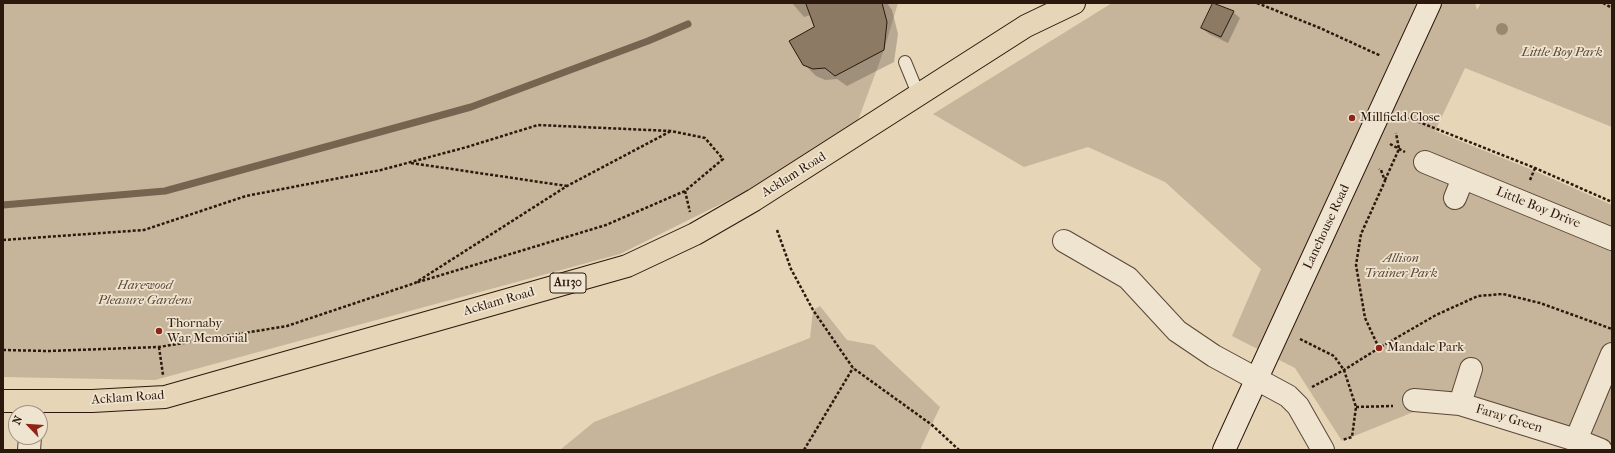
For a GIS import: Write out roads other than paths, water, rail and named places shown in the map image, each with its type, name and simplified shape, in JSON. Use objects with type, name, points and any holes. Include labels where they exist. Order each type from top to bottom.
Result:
[{"type":"main road","name":"Acklam Road","points":[[48,405],[165,397],[627,266],[695,234],[754,200],[919,96],[1026,26],[1074,3]]},
{"type":"main road","name":"Acklam Road","points":[[3,401],[22,405]]},
{"type":"street","name":"Lanehouse Road","points":[[1224,450],[1370,134],[1387,109],[1401,66],[1430,3]]},
{"type":"street","name":"Little Boy Drive","points":[[1425,162],[1612,239]]},
{"type":"street","points":[[1455,198],[1463,178]]},
{"type":"street","points":[[1064,241],[1128,278],[1177,331],[1214,356],[1288,396],[1298,406],[1322,449]]},
{"type":"street","points":[[1576,440],[1612,354]]},
{"type":"street","points":[[1460,404],[1471,369]]},
{"type":"street","name":"Faray Green","points":[[1414,400],[1460,404],[1576,440],[1601,450]]},
{"type":"lane","points":[[905,62],[919,96]]},
{"type":"waterway","points":[[3,205],[165,191],[471,107],[648,41],[688,24]]},
{"type":"place","name":"Millfield Close","points":[[1352,118]]},
{"type":"place","name":"Thornaby War Memorial","points":[[159,331]]},
{"type":"place","name":"Mandale Park","points":[[1379,348]]},
{"type":"park label","name":"Little Boy Park","points":[[1562,53]]},
{"type":"park label","name":"Allison Trainer Park","points":[[1401,266]]},
{"type":"park label","name":"Harewood Pleasure Gardens","points":[[145,294]]}]
